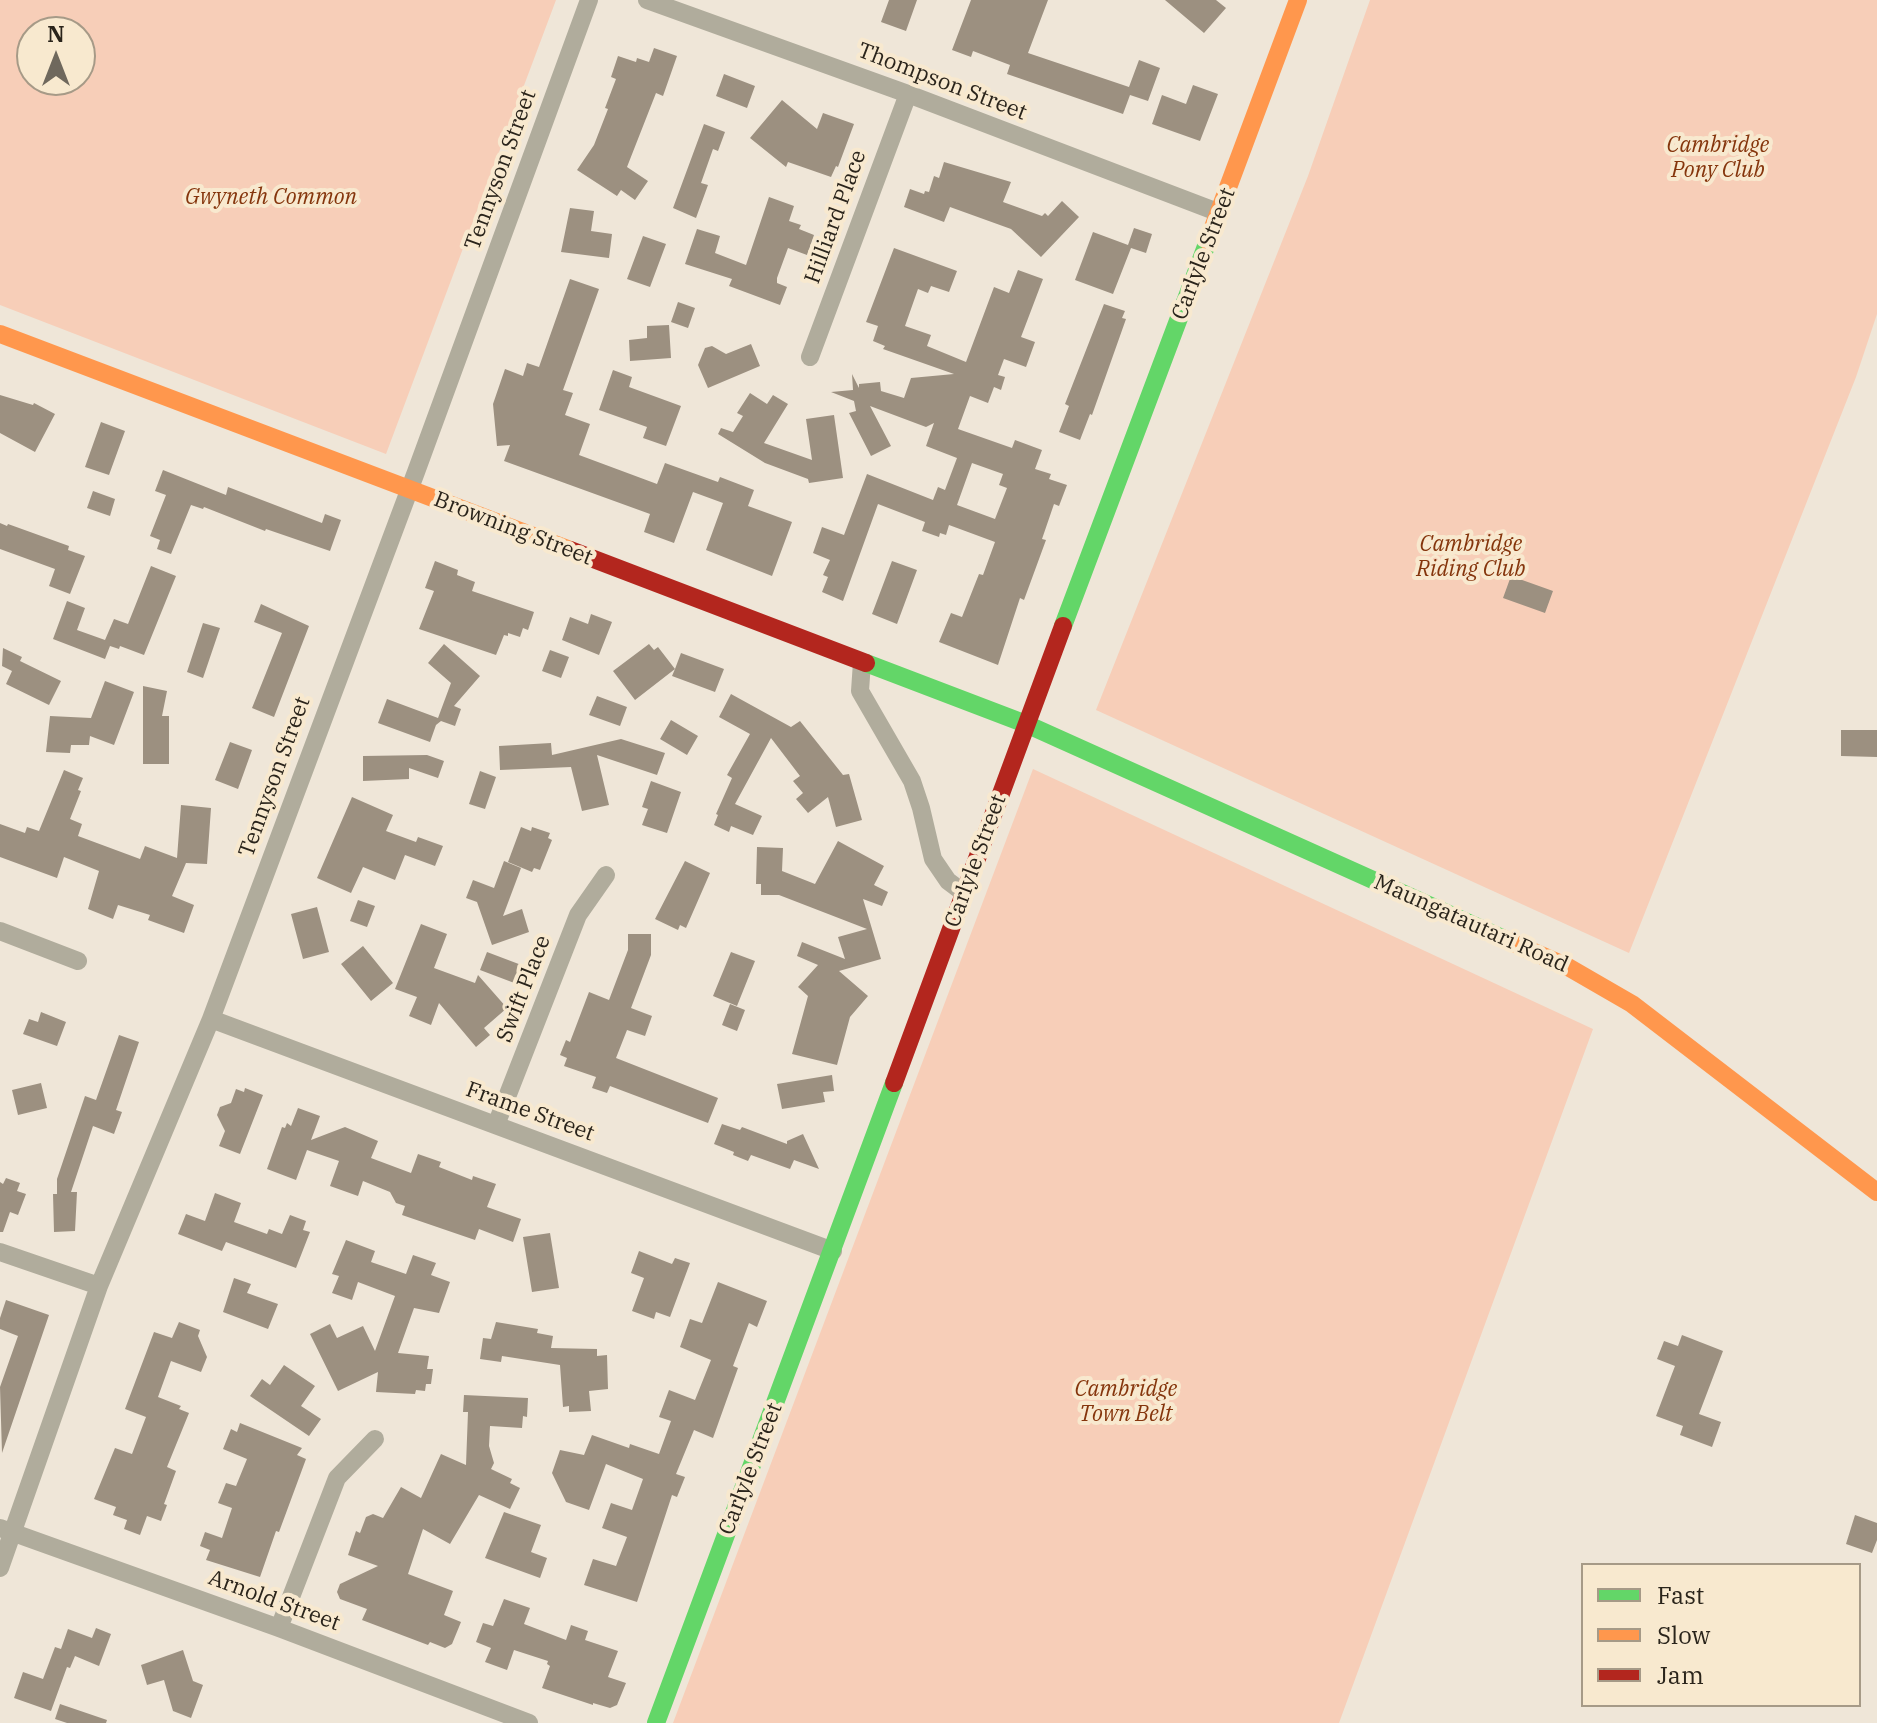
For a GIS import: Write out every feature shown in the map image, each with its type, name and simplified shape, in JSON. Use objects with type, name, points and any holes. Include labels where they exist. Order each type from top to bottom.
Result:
[{"type":"street","name":"Tennyson Street","points":[[0,1568],[7,1530],[99,1286],[211,1019],[589,0]]},
{"type":"street","name":"Thompson Street","points":[[647,0],[908,94],[1220,213]]},
{"type":"street","name":"Carlyle Street","points":[[656,1723],[1298,0]]},
{"type":"street","name":"Hilliard Place","points":[[810,357],[908,94]]},
{"type":"street","name":"Browning Street","points":[[0,334],[1026,724]]},
{"type":"street","points":[[862,662],[860,691],[912,781],[933,859],[948,881],[964,893]]},
{"type":"street","name":"Maungatautari Road","points":[[1026,724],[1568,967],[1632,1004],[1877,1192]]},
{"type":"street","name":"Swift Place","points":[[496,1125],[578,915],[606,875]]},
{"type":"street","points":[[0,931],[78,961]]},
{"type":"street","name":"Frame Street","points":[[211,1019],[833,1251]]},
{"type":"street","points":[[0,1252],[99,1286]]},
{"type":"street","points":[[279,1628],[337,1478],[375,1439]]},
{"type":"street","name":"Arnold Street","points":[[7,1530],[279,1628],[529,1723]]},
{"type":"green space","name":"Gwyneth Common","points":[[0,0],[556,0],[386,454],[0,305]]},
{"type":"green space","name":"Cambridge Riding Club","points":[[1370,0],[1877,0],[1877,314],[1856,377],[1629,953],[1096,710],[1308,176]]},
{"type":"green space","name":"Cambridge Town Belt","points":[[1033,769],[1593,1029],[1339,1723],[673,1723]]},
{"type":"building","points":[[889,0],[917,0],[906,31],[881,22]]},
{"type":"building","points":[[971,0],[1048,0],[1028,53],[1129,87],[1139,60],[1160,68],[1148,101],[1130,95],[1123,114],[1007,74],[1010,65],[973,51],[971,57],[952,50]]},
{"type":"building","points":[[1165,0],[1216,0],[1226,8],[1204,33]]},
{"type":"building","points":[[654,48],[677,56],[663,96],[656,93],[627,167],[648,181],[635,200],[621,190],[617,196],[577,170],[594,145],[608,109],[605,108],[616,79],[611,77],[618,56],[636,62],[637,58],[649,62]]},
{"type":"building","points":[[724,74],[755,86],[747,108],[716,96]]},
{"type":"building","points":[[1193,85],[1218,94],[1200,141],[1152,124],[1162,95],[1186,104]]},
{"type":"building","points":[[782,100],[817,129],[823,113],[854,124],[838,167],[831,177],[788,162],[786,167],[750,138]]},
{"type":"building","points":[[704,124],[725,132],[718,151],[713,149],[701,183],[708,185],[696,218],[673,208]]},
{"type":"building","points":[[944,162],[1011,182],[1003,202],[1048,216],[1062,201],[1079,217],[1041,257],[1011,229],[950,207],[944,222],[904,207],[910,189],[924,194],[925,191],[929,192],[934,176],[939,178]]},
{"type":"building","points":[[769,197],[794,206],[789,221],[814,235],[807,255],[788,248],[777,278],[777,283],[787,287],[780,305],[729,286],[732,279],[685,264],[697,229],[720,236],[715,253],[746,265]]},
{"type":"building","points":[[570,208],[594,211],[591,231],[612,234],[609,258],[561,252]]},
{"type":"building","points":[[1134,228],[1152,234],[1146,253],[1131,248],[1113,294],[1075,280],[1093,232],[1128,245]]},
{"type":"building","points":[[643,236],[666,244],[650,287],[627,279]]},
{"type":"building","points":[[894,248],[957,271],[949,292],[931,286],[928,293],[918,289],[905,326],[931,335],[927,346],[966,362],[994,287],[1009,293],[1018,270],[1043,279],[1021,337],[1035,342],[1026,367],[1004,359],[998,375],[1005,377],[1001,390],[994,387],[988,403],[970,396],[958,429],[1012,448],[1015,440],[1042,450],[1035,469],[1051,474],[1049,479],[1067,485],[1059,506],[1054,504],[1042,539],[1046,540],[1024,600],[1020,598],[998,665],[939,642],[951,613],[962,617],[995,542],[949,525],[946,535],[940,533],[939,537],[922,531],[925,522],[878,504],[843,601],[822,592],[828,577],[823,575],[830,560],[813,553],[822,527],[844,535],[867,474],[933,500],[938,487],[945,490],[957,458],[926,446],[934,423],[926,427],[870,406],[891,446],[871,456],[849,413],[856,411],[854,401],[831,392],[853,390],[852,374],[859,388],[859,384],[880,382],[881,391],[904,398],[911,378],[954,374],[883,349],[885,346],[873,341],[878,326],[866,322]],"holes":[[[972,463],[1003,474],[999,485],[1007,488],[995,519],[957,505]]]},
{"type":"building","points":[[570,279],[599,289],[563,390],[573,393],[565,415],[590,424],[579,455],[657,484],[665,463],[718,482],[720,477],[754,490],[748,506],[792,522],[772,576],[706,550],[723,503],[693,492],[674,543],[644,532],[650,514],[504,461],[510,445],[497,446],[493,404],[505,369],[523,376],[527,363],[539,367]]},
{"type":"building","points":[[678,302],[695,308],[688,328],[671,322]]},
{"type":"building","points":[[1104,304],[1125,311],[1122,318],[1126,319],[1080,440],[1059,432],[1069,406],[1065,404]]},
{"type":"building","points":[[669,325],[671,358],[630,361],[629,340],[647,338],[647,326]]},
{"type":"building","points":[[751,344],[760,366],[708,388],[698,365],[705,348],[712,346],[726,354]]},
{"type":"building","points":[[613,370],[632,377],[629,387],[681,406],[666,446],[643,438],[647,427],[599,410]]},
{"type":"building","points":[[750,393],[767,404],[773,395],[788,404],[764,443],[812,460],[806,419],[834,415],[843,478],[809,483],[808,479],[765,463],[718,434],[721,428],[733,432],[743,416],[737,413]]},
{"type":"building","points":[[0,395],[34,403],[55,414],[35,452],[0,433]]},
{"type":"building","points":[[101,422],[125,431],[109,475],[85,467]]},
{"type":"building","points":[[163,470],[226,495],[228,487],[322,523],[325,514],[341,520],[330,551],[191,505],[171,554],[157,549],[160,540],[150,536],[166,495],[155,491]]},
{"type":"building","points":[[93,491],[115,499],[110,516],[87,508]]},
{"type":"building","points":[[0,523],[69,546],[68,550],[85,556],[70,594],[49,586],[55,569],[0,549]]},
{"type":"building","points":[[435,561],[458,570],[457,575],[475,582],[472,591],[534,612],[528,630],[523,628],[520,637],[508,633],[508,636],[504,635],[496,655],[419,629],[434,591],[425,588]]},
{"type":"building","points":[[892,561],[917,570],[897,624],[872,614]]},
{"type":"building","points":[[151,566],[176,576],[144,655],[120,646],[119,649],[110,646],[105,659],[53,639],[67,601],[85,608],[77,630],[105,640],[114,619],[128,624]]},
{"type":"building","points":[[1511,576],[1553,591],[1545,613],[1503,598]]},
{"type":"building","points":[[261,604],[309,626],[274,717],[252,708],[282,633],[254,622]]},
{"type":"building","points":[[591,614],[612,622],[599,655],[562,640],[570,617],[588,624]]},
{"type":"building","points":[[203,623],[220,628],[203,678],[187,672]]},
{"type":"building","points":[[444,644],[480,676],[454,706],[461,709],[455,726],[441,721],[436,725],[430,742],[378,723],[387,699],[438,718],[451,683],[428,663]]},
{"type":"building","points":[[649,644],[654,650],[658,647],[675,669],[635,700],[613,671]]},
{"type":"building","points":[[3,648],[22,657],[20,661],[61,681],[49,705],[6,684],[12,671],[2,666]]},
{"type":"building","points":[[550,650],[569,657],[561,678],[542,671]]},
{"type":"building","points":[[681,653],[724,669],[715,692],[672,676]]},
{"type":"building","points":[[105,681],[134,692],[114,745],[90,736],[89,745],[71,745],[70,753],[46,752],[50,716],[91,718]]},
{"type":"building","points":[[143,686],[167,691],[162,716],[169,716],[169,764],[143,764]]},
{"type":"building","points":[[731,694],[791,727],[800,721],[843,775],[849,774],[862,820],[836,827],[828,797],[808,813],[796,799],[803,793],[793,781],[800,776],[771,738],[735,804],[762,816],[753,835],[731,826],[729,832],[714,825],[732,778],[727,775],[750,734],[719,717]]},
{"type":"building","points":[[597,696],[627,707],[620,726],[589,715]]},
{"type":"building","points":[[671,720],[698,736],[687,755],[660,739]]},
{"type":"building","points":[[1841,730],[1877,730],[1877,757],[1841,756]]},
{"type":"building","points":[[621,739],[665,753],[657,775],[597,755],[609,805],[582,811],[571,767],[500,770],[499,746],[551,743],[552,755]]},
{"type":"building","points":[[230,742],[252,750],[238,789],[215,780]]},
{"type":"building","points":[[427,755],[444,761],[438,778],[409,768],[409,779],[363,781],[363,756]]},
{"type":"building","points":[[64,770],[83,778],[70,819],[82,824],[78,836],[140,859],[145,846],[177,858],[181,805],[211,808],[207,864],[186,863],[172,896],[194,905],[184,933],[148,920],[150,915],[118,905],[113,919],[88,909],[99,871],[64,857],[57,878],[0,857],[0,824],[25,833],[27,827],[39,831]]},
{"type":"building","points":[[480,771],[496,777],[485,809],[469,804]]},
{"type":"building","points":[[651,781],[681,792],[667,833],[642,825],[648,809],[642,807]]},
{"type":"building","points":[[352,797],[393,815],[386,831],[416,842],[418,837],[443,846],[435,866],[405,855],[395,880],[363,867],[351,893],[317,878]]},
{"type":"building","points":[[521,827],[550,833],[548,838],[552,840],[540,870],[534,868],[532,872],[508,862]]},
{"type":"building","points":[[838,841],[884,866],[874,885],[888,892],[882,906],[863,899],[881,959],[839,971],[868,996],[850,1017],[837,1065],[792,1054],[808,996],[798,987],[818,965],[797,956],[802,942],[845,959],[838,937],[867,929],[779,895],[761,895],[761,884],[756,884],[757,847],[783,848],[782,871],[815,884]]},
{"type":"building","points":[[504,861],[521,868],[503,916],[522,909],[529,932],[492,945],[477,902],[466,898],[473,880],[494,888]]},
{"type":"building","points":[[685,861],[710,873],[686,928],[680,925],[678,930],[655,919]]},
{"type":"building","points":[[358,900],[375,906],[367,927],[350,921]]},
{"type":"building","points":[[317,907],[329,952],[303,959],[291,914]]},
{"type":"building","points":[[421,924],[447,934],[434,968],[475,983],[478,975],[507,1008],[484,1028],[490,1035],[476,1047],[439,1003],[431,1025],[409,1016],[417,997],[395,989]]},
{"type":"building","points":[[628,934],[651,934],[651,955],[631,1008],[652,1016],[645,1036],[627,1030],[616,1058],[718,1098],[708,1123],[610,1086],[607,1093],[592,1088],[596,1077],[564,1066],[567,1058],[560,1055],[566,1040],[570,1042],[589,992],[609,1000],[628,950]]},
{"type":"building","points":[[363,946],[393,983],[371,1001],[341,964]]},
{"type":"building","points":[[487,952],[524,966],[517,984],[480,970]]},
{"type":"building","points":[[731,952],[755,961],[737,1006],[713,996]]},
{"type":"building","points":[[730,1004],[745,1010],[737,1031],[722,1025]]},
{"type":"building","points":[[41,1012],[66,1022],[57,1046],[23,1034],[29,1019],[38,1022]]},
{"type":"building","points":[[119,1035],[139,1042],[116,1110],[122,1112],[114,1134],[93,1126],[71,1192],[77,1192],[75,1231],[54,1232],[53,1194],[57,1194],[57,1179],[85,1096],[96,1100]]},
{"type":"building","points":[[832,1075],[834,1091],[823,1092],[825,1102],[782,1109],[777,1084]]},
{"type":"building","points":[[41,1083],[47,1108],[18,1115],[12,1090]]},
{"type":"building","points":[[245,1088],[263,1095],[240,1154],[219,1146],[225,1131],[217,1115],[220,1107],[231,1103],[236,1089],[244,1092]]},
{"type":"building","points":[[298,1108],[320,1116],[311,1140],[345,1127],[378,1141],[371,1158],[411,1173],[418,1154],[441,1162],[439,1167],[472,1180],[473,1176],[496,1184],[487,1207],[521,1219],[513,1242],[479,1229],[475,1240],[402,1215],[405,1206],[396,1203],[390,1192],[363,1181],[358,1196],[330,1186],[339,1161],[307,1150],[296,1180],[267,1169],[282,1127],[285,1128],[287,1123],[291,1126]]},
{"type":"building","points":[[722,1124],[740,1130],[742,1127],[787,1144],[787,1141],[803,1134],[819,1169],[794,1160],[790,1169],[751,1155],[748,1161],[733,1155],[734,1152],[714,1144]]},
{"type":"building","points":[[6,1178],[20,1183],[17,1191],[26,1194],[18,1215],[10,1212],[3,1232],[0,1232],[0,1182],[3,1184]]},
{"type":"building","points":[[215,1193],[241,1203],[234,1222],[267,1234],[269,1229],[282,1234],[290,1215],[306,1221],[303,1230],[310,1232],[296,1268],[226,1242],[222,1251],[178,1234],[186,1214],[205,1221]]},
{"type":"building","points":[[550,1233],[559,1288],[532,1292],[523,1237]]},
{"type":"building","points":[[346,1240],[375,1251],[371,1262],[406,1274],[413,1255],[436,1263],[431,1275],[450,1282],[439,1313],[414,1308],[398,1353],[429,1356],[427,1369],[433,1369],[431,1384],[426,1384],[425,1391],[416,1390],[415,1394],[376,1392],[378,1372],[338,1391],[310,1334],[330,1324],[337,1338],[363,1326],[375,1351],[395,1296],[358,1282],[352,1300],[332,1293],[339,1276],[332,1274]]},
{"type":"building","points":[[639,1251],[672,1264],[675,1258],[690,1263],[670,1317],[656,1312],[654,1319],[632,1311],[644,1278],[631,1273]]},
{"type":"building","points":[[234,1278],[251,1284],[247,1293],[278,1304],[268,1329],[223,1312]]},
{"type":"building","points":[[718,1282],[767,1301],[757,1327],[749,1323],[733,1366],[738,1368],[713,1438],[694,1430],[676,1474],[685,1477],[677,1497],[672,1495],[637,1602],[584,1585],[593,1559],[616,1566],[627,1537],[602,1528],[611,1503],[632,1510],[643,1479],[606,1464],[589,1510],[566,1502],[552,1473],[560,1450],[584,1455],[592,1435],[629,1448],[630,1444],[659,1454],[671,1421],[659,1417],[669,1390],[695,1400],[711,1360],[680,1347],[690,1319],[702,1323]]},
{"type":"building","points":[[6,1300],[49,1315],[2,1453],[0,1387],[18,1336],[0,1329]]},
{"type":"building","points":[[179,1322],[200,1330],[198,1336],[207,1357],[201,1372],[171,1361],[158,1397],[181,1406],[179,1409],[189,1413],[167,1467],[176,1471],[161,1521],[147,1516],[140,1535],[124,1529],[127,1520],[113,1515],[116,1507],[94,1499],[115,1448],[132,1454],[146,1417],[125,1409],[154,1332],[172,1338]]},
{"type":"building","points":[[496,1322],[538,1329],[537,1333],[553,1336],[551,1348],[597,1349],[597,1356],[607,1355],[608,1389],[589,1391],[591,1411],[569,1412],[569,1406],[563,1407],[560,1365],[502,1356],[501,1362],[480,1359],[483,1338],[491,1339]]},
{"type":"building","points":[[1682,1335],[1723,1351],[1699,1414],[1721,1422],[1712,1447],[1680,1435],[1683,1426],[1656,1416],[1675,1366],[1657,1359],[1664,1341],[1678,1346]]},
{"type":"building","points":[[284,1365],[315,1386],[301,1406],[321,1419],[309,1436],[250,1396],[262,1379],[270,1385]]},
{"type":"building","points":[[464,1395],[528,1398],[527,1417],[523,1416],[522,1428],[490,1426],[489,1446],[494,1463],[491,1469],[512,1479],[510,1483],[520,1488],[510,1509],[479,1495],[450,1544],[423,1529],[408,1574],[453,1591],[444,1615],[461,1622],[452,1644],[445,1648],[430,1642],[428,1645],[362,1620],[367,1609],[340,1599],[337,1592],[340,1584],[378,1566],[348,1555],[356,1531],[360,1533],[366,1517],[373,1514],[383,1518],[401,1487],[421,1498],[441,1454],[466,1465],[468,1412],[463,1412]]},
{"type":"building","points":[[240,1423],[302,1448],[297,1455],[306,1459],[260,1577],[206,1560],[210,1550],[200,1546],[205,1532],[222,1538],[232,1508],[218,1503],[226,1483],[236,1486],[247,1459],[223,1449],[231,1429],[237,1432]]},
{"type":"building","points":[[504,1512],[541,1525],[531,1552],[547,1558],[540,1578],[485,1558]]},
{"type":"building","points":[[1855,1515],[1877,1523],[1877,1540],[1872,1553],[1846,1544]]},
{"type":"building","points":[[504,1599],[530,1608],[524,1624],[566,1640],[571,1625],[588,1631],[585,1640],[618,1651],[608,1677],[626,1683],[617,1705],[610,1708],[593,1705],[542,1688],[550,1666],[548,1661],[514,1650],[507,1670],[485,1662],[491,1648],[476,1642],[483,1623],[493,1626]]},
{"type":"building","points":[[96,1628],[111,1634],[99,1666],[75,1656],[70,1668],[67,1667],[51,1711],[14,1698],[23,1672],[43,1679],[55,1647],[61,1649],[68,1629],[92,1638]]},
{"type":"building","points":[[183,1650],[193,1681],[203,1685],[191,1718],[173,1711],[164,1680],[147,1685],[141,1665]]},
{"type":"building","points":[[60,1704],[107,1720],[106,1723],[67,1723],[55,1719]]},
{"type":"traffic: fast","points":[[1063,626],[1208,241]]},
{"type":"traffic: fast","points":[[866,663],[1026,724],[1502,938]]},
{"type":"traffic: fast","points":[[656,1723],[894,1083]]},
{"type":"traffic: slow","points":[[1208,241],[1298,0]]},
{"type":"traffic: slow","points":[[0,334],[570,550]]},
{"type":"traffic: slow","points":[[1502,938],[1568,967],[1632,1004],[1877,1192]]},
{"type":"traffic: jam","points":[[570,550],[866,663]]},
{"type":"traffic: jam","points":[[894,1083],[1063,626]]},
{"type":"park label","name":"Cambridge Pony Club","points":[[1718,158]]}]
